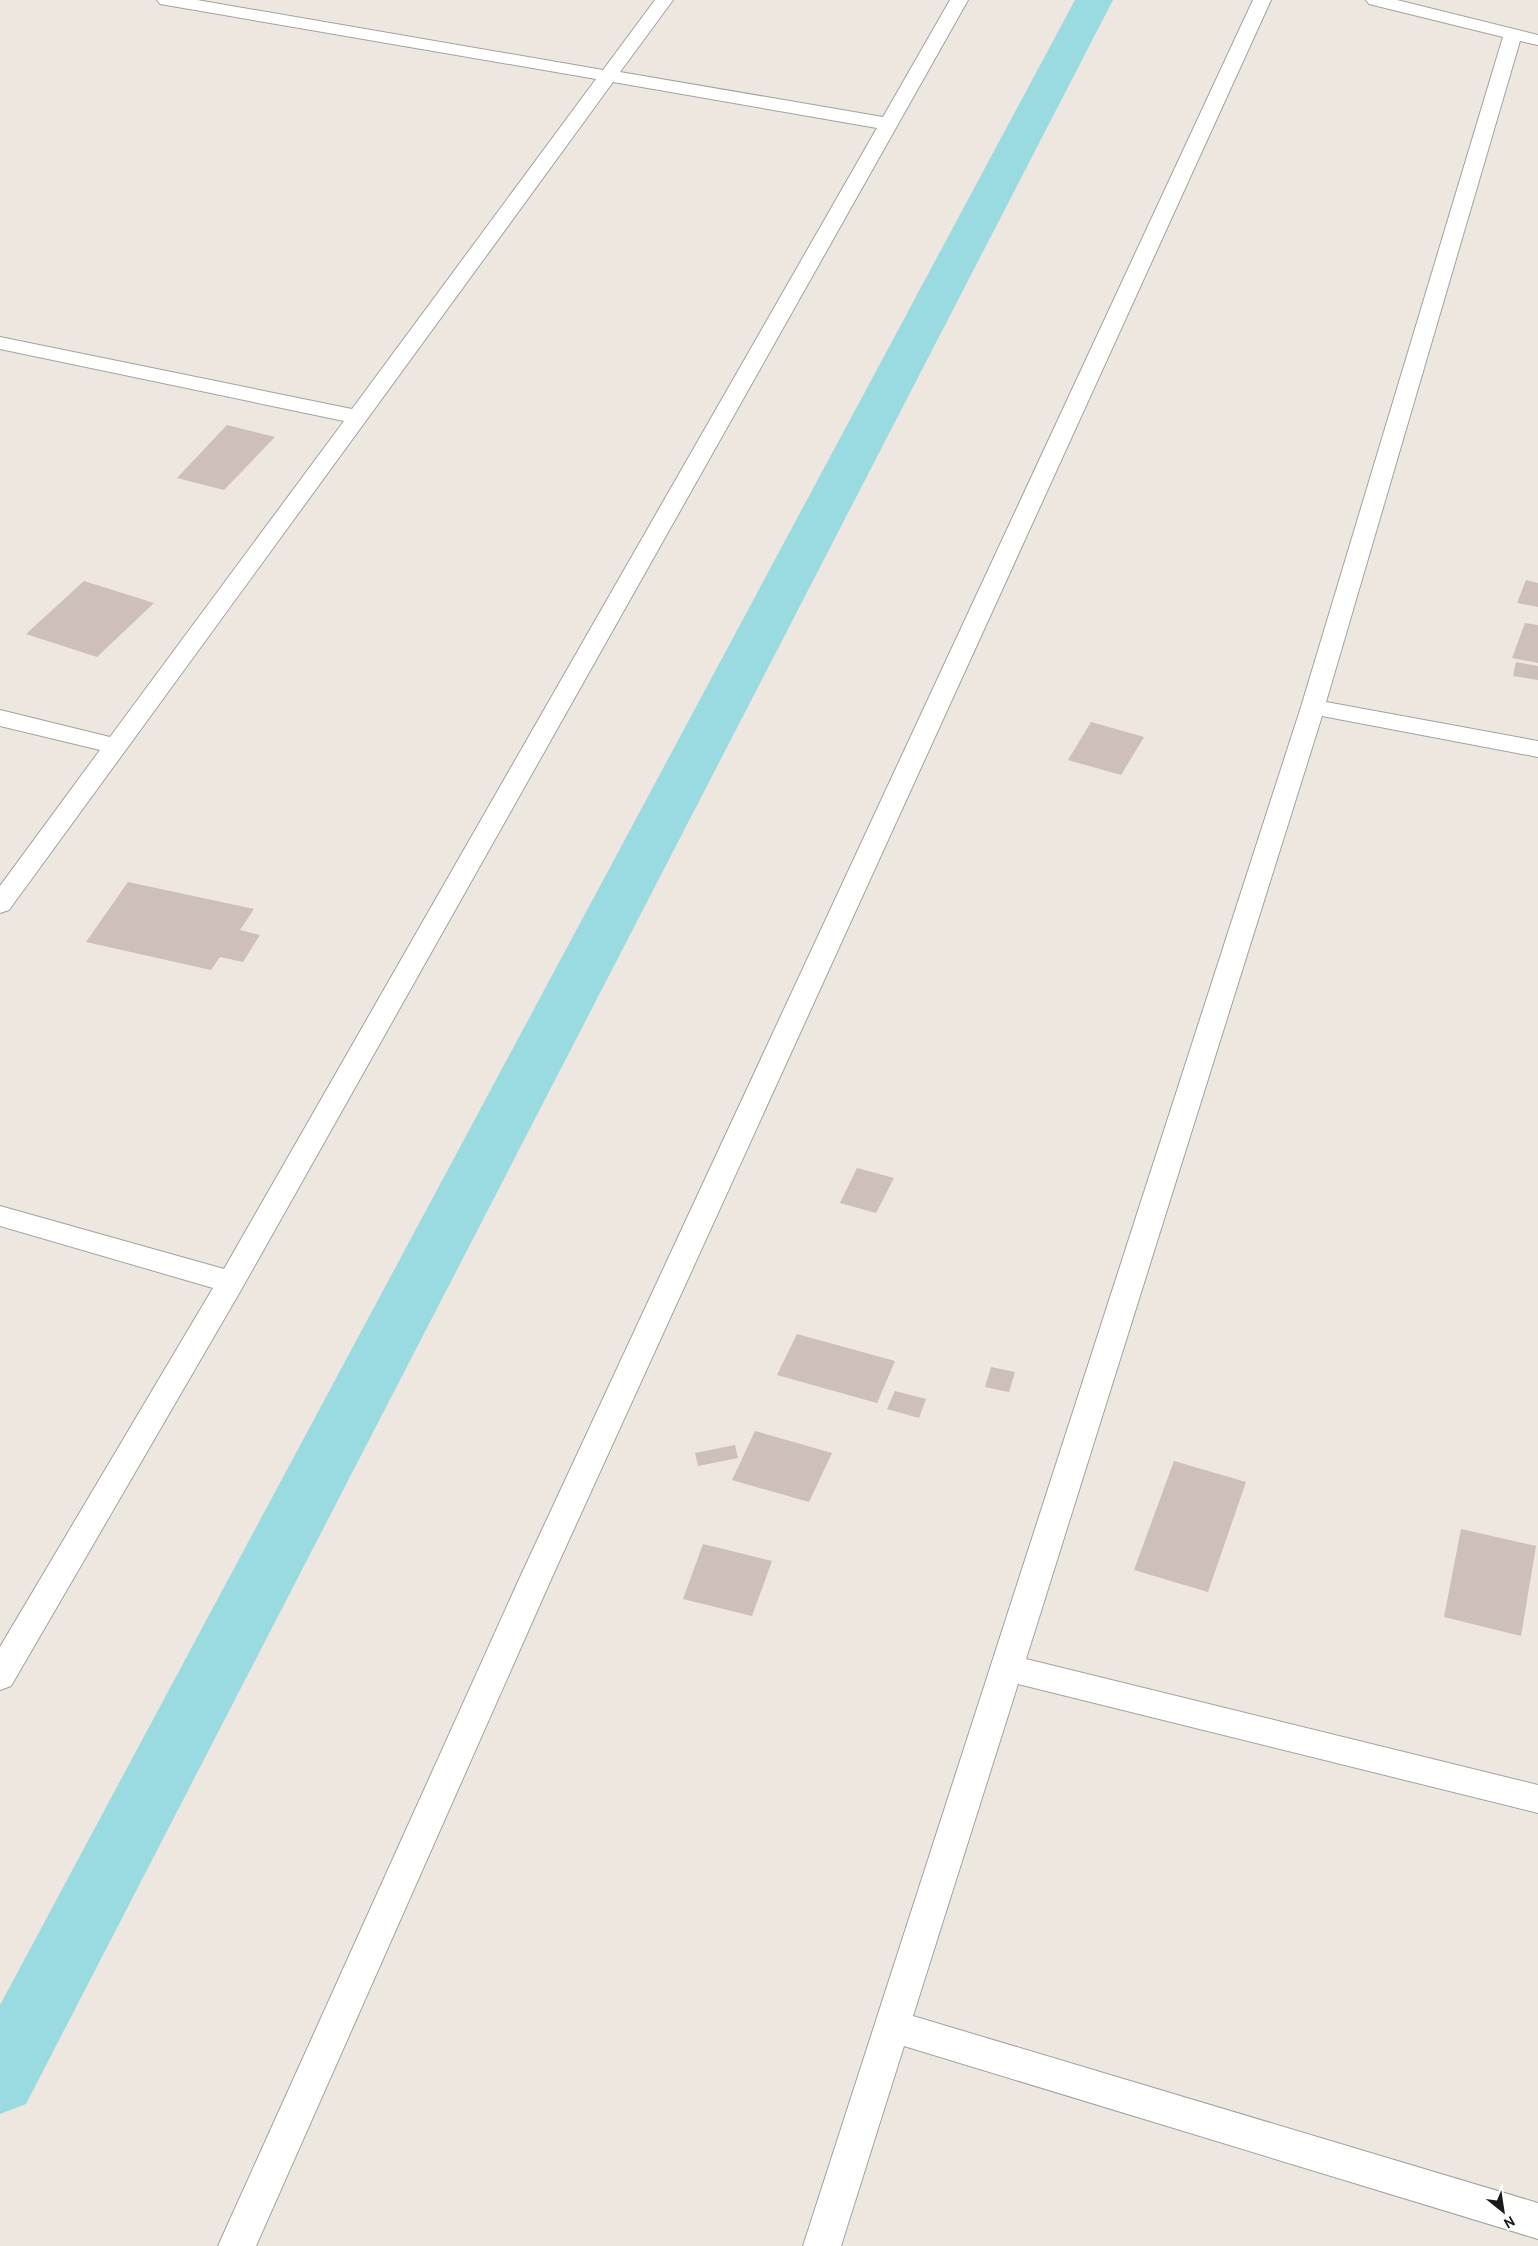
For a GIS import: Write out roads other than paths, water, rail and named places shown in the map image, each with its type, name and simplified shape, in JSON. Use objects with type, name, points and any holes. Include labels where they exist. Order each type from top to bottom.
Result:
[{"type":"street","points":[[166,0],[888,124]]},
{"type":"street","points":[[0,904],[664,0]]},
{"type":"street","points":[[0,1676],[231,1282],[959,0]]},
{"type":"street","points":[[237,2246],[537,1575],[1262,0]]},
{"type":"street","points":[[1375,0],[1538,40]]},
{"type":"street","points":[[822,2246],[1313,707],[1513,34]]},
{"type":"street","points":[[0,343],[358,417]]},
{"type":"street","points":[[1313,707],[1538,749]]},
{"type":"street","points":[[0,718],[116,746]]},
{"type":"street","points":[[0,1216],[231,1282]]},
{"type":"street","points":[[1007,1668],[1538,1800]]},
{"type":"street","points":[[892,2026],[1538,2221]]},
{"type":"waterway","points":[[0,2079],[1094,0]]}]
